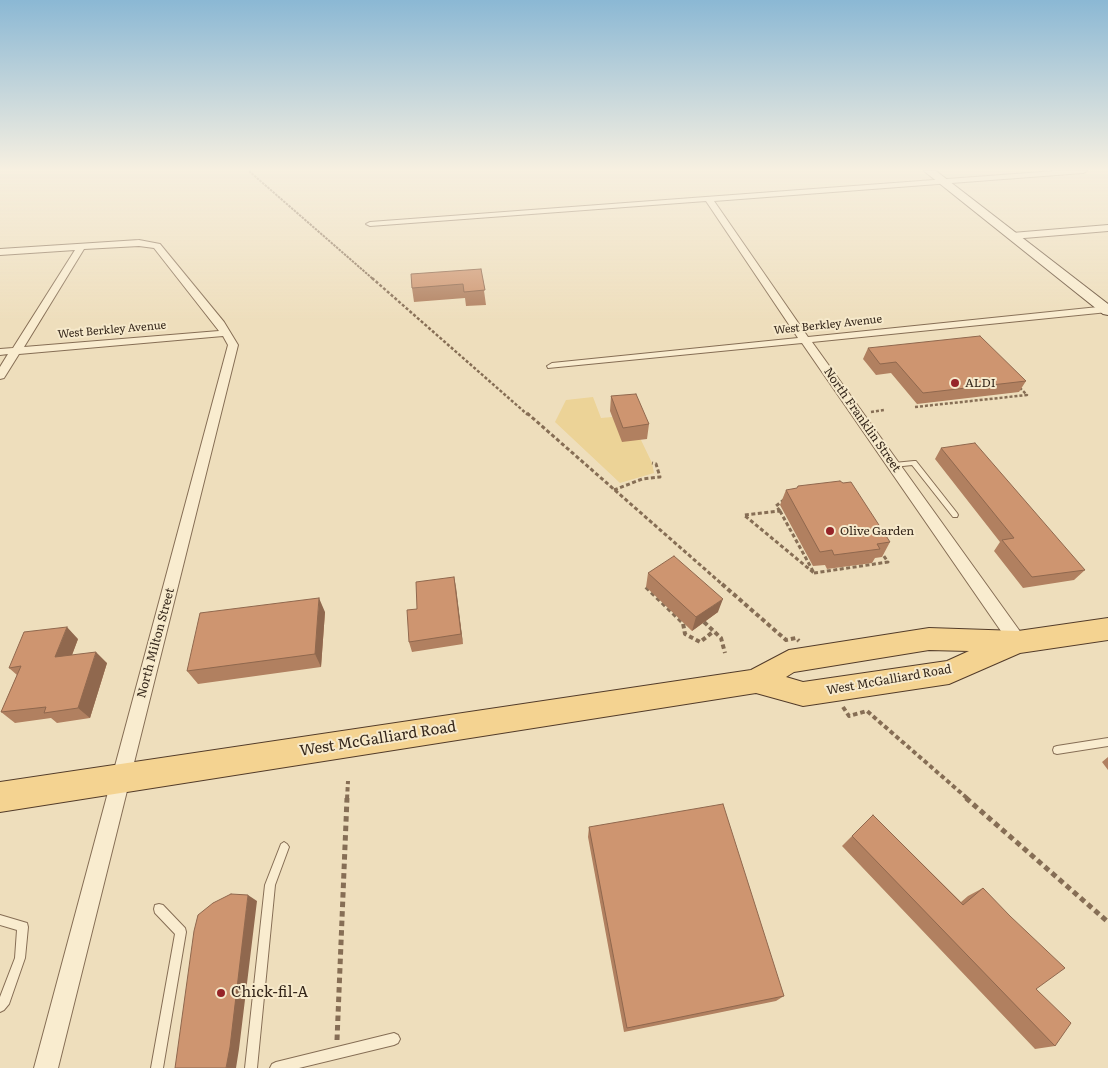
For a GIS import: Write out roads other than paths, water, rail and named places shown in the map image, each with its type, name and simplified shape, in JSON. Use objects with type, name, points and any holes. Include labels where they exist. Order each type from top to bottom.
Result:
[{"type":"main road","points":[[993,221],[1107,310]]},
{"type":"main road","name":"West McGalliard Road","points":[[0,797],[756,681],[789,661],[920,640],[1018,642],[1108,629]]},
{"type":"main road","name":"West McGalliard Road","points":[[756,681],[803,694],[949,672],[1018,642]]},
{"type":"street","points":[[370,224],[411,221]]},
{"type":"street","name":"North Franklin Street","points":[[724,221],[805,340],[1018,642]]},
{"type":"street","points":[[1012,236],[1108,228]]},
{"type":"street","name":"North Milton Street","points":[[46,1068],[233,349],[233,345],[226,334],[161,249],[153,244],[139,243],[82,246]]},
{"type":"street","points":[[0,252],[82,246]]},
{"type":"street","points":[[0,376],[82,246]]},
{"type":"street","name":"West Berkley Avenue","points":[[552,366],[1107,310]]},
{"type":"street","name":"West Berkley Avenue","points":[[0,352],[226,334]]},
{"type":"lane","points":[[894,465],[914,463],[955,515]]},
{"type":"lane","points":[[1057,750],[1108,742]]},
{"type":"lane","points":[[251,1068],[270,885],[284,847]]},
{"type":"lane","points":[[157,1068],[181,932],[159,909]]},
{"type":"lane","points":[[0,920],[23,927],[20,958],[5,1000],[0,1006]]},
{"type":"lane","points":[[276,1068],[394,1039]]},
{"type":"place","name":"ALDI","points":[[955,383]]},
{"type":"place","name":"Olive Garden","points":[[830,531]]},
{"type":"place","name":"Chick-fil-A","points":[[221,993]]}]
